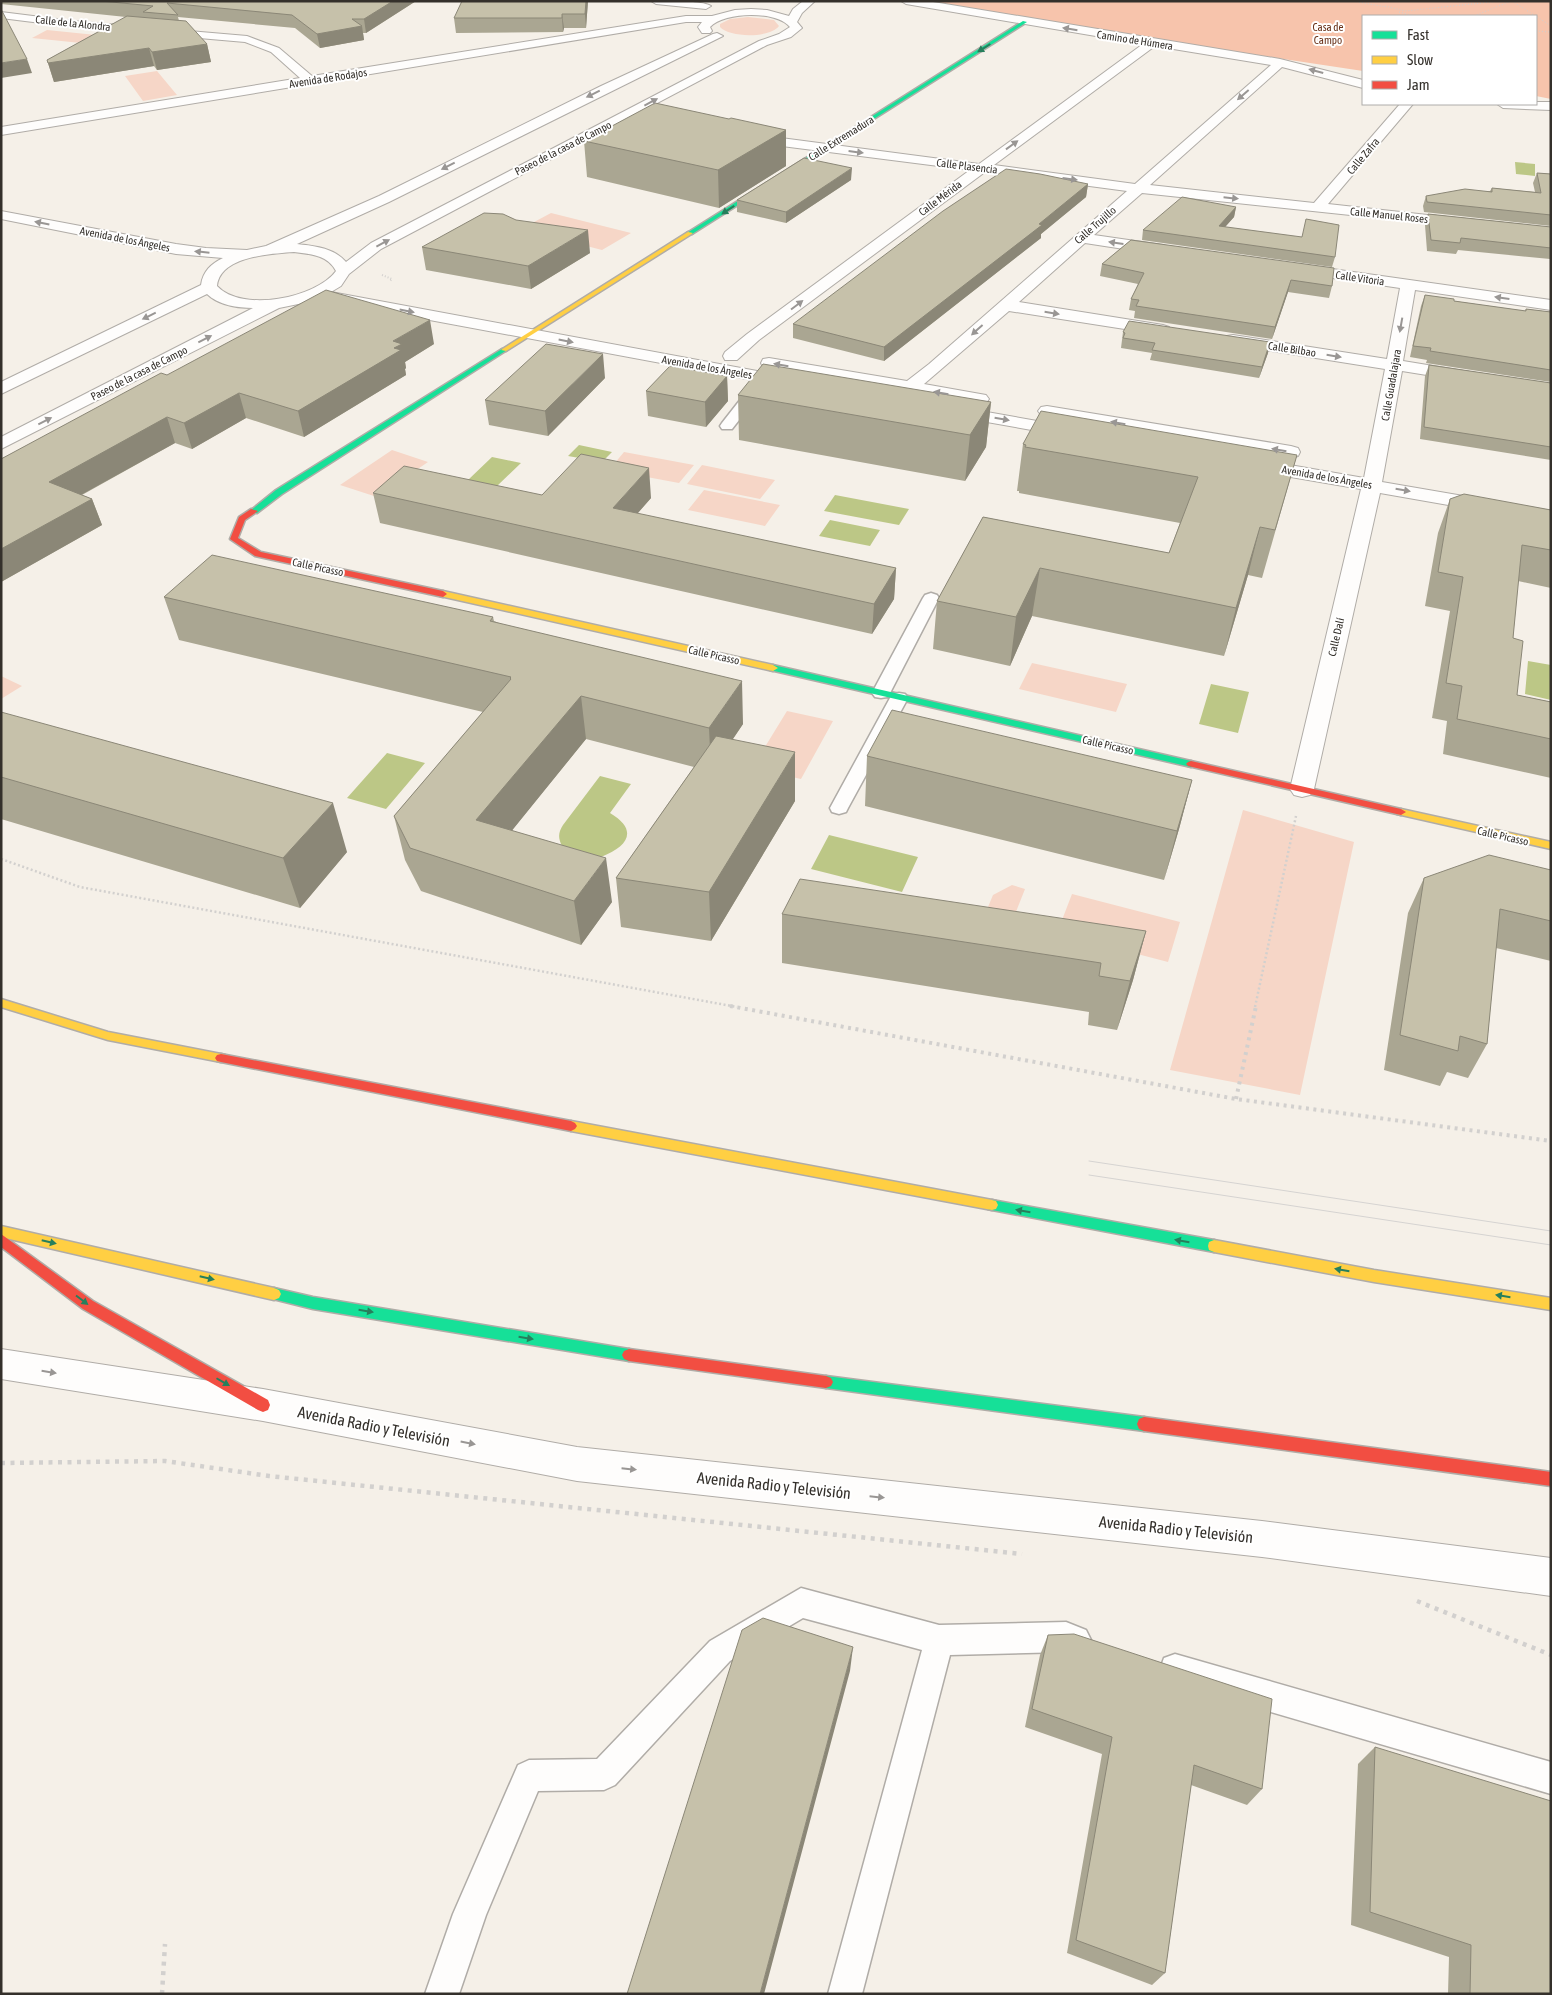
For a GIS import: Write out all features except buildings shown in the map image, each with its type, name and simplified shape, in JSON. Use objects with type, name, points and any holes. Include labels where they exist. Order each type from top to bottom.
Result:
[{"type":"main road","name":"Calle Extremadura","points":[[530,335],[1025,22]]},
{"type":"main road","name":"Calle Picasso","points":[[530,335],[280,492],[242,520],[234,539],[258,554],[1551,846]]},
{"type":"main road","points":[[1,1003],[108,1036],[670,1145],[1364,1274],[1551,1304]]},
{"type":"main road","points":[[1,1231],[313,1302],[653,1358],[1551,1480]]},
{"type":"main road","points":[[1,1239],[88,1304],[263,1405]]},
{"type":"street","points":[[656,1],[775,14],[792,20],[796,28],[787,34],[768,39],[745,40]]},
{"type":"street","points":[[792,20],[797,11],[810,1]]},
{"type":"street","name":"Camino de Húmera","points":[[906,1],[1280,63],[1362,84]]},
{"type":"street","points":[[746,12],[786,3]]},
{"type":"street","points":[[701,5],[714,18],[706,23],[704,27],[717,35]]},
{"type":"street","name":"Avenida de Rodajos","points":[[1,131],[686,19],[714,18],[746,12]]},
{"type":"street","name":"Calle de la Alondra","points":[[1,15],[73,24],[247,39],[275,50],[310,81]]},
{"type":"street","name":"Avenida de Rodajos","points":[[654,25],[681,25],[717,35]]},
{"type":"street","name":"Paseo de la casa de Campo","points":[[307,297],[333,285],[376,246],[763,43],[787,34]]},
{"type":"street","points":[[272,249],[319,230],[591,94],[717,35]]},
{"type":"street","name":"Calle Mérida","points":[[731,356],[761,331],[1151,43]]},
{"type":"street","name":"Calle Trujillo","points":[[910,387],[935,368],[1280,63]]},
{"type":"street","name":"Calle Zafra","points":[[1317,208],[1406,105]]},
{"type":"street","points":[[1527,105],[1551,106]]},
{"type":"street","points":[[617,120],[642,123]]},
{"type":"street","name":"Calle Plasencia","points":[[733,136],[1137,188],[1317,208]]},
{"type":"street","name":"Calle Manuel Roses","points":[[1317,208],[1483,225]]},
{"type":"street","name":"Avenida de los Ángeles","points":[[1,215],[183,250],[206,253],[250,253]]},
{"type":"street","name":"Avenida de los Ángeles","points":[[1,230],[79,245]]},
{"type":"street","points":[[1081,238],[1177,252]]},
{"type":"street","points":[[1,389],[205,278],[218,267],[250,253],[272,249],[301,249],[331,255],[341,262],[342,275]]},
{"type":"street","name":"Calle Vitoria","points":[[1283,267],[1551,305]]},
{"type":"street","name":"Avenida de los Ángeles","points":[[342,275],[381,290],[550,323],[1311,456]]},
{"type":"street","points":[[205,278],[217,295],[232,301],[277,303],[307,297]]},
{"type":"street","name":"Calle Guadalajara","points":[[1374,476],[1408,285]]},
{"type":"street","name":"Avenida de los Ángeles","points":[[307,297],[333,297],[530,335],[1121,441]]},
{"type":"street","name":"Paseo de la casa de Campo","points":[[1,444],[277,303]]},
{"type":"street","points":[[1004,306],[1178,332]]},
{"type":"street","name":"Calle Bilbao","points":[[1217,338],[1482,378]]},
{"type":"street","name":"Avenida de los Ángeles","points":[[1239,462],[1374,476],[1551,517]]},
{"type":"street","name":"Avenida de los Ángeles","points":[[1357,464],[1374,476]]},
{"type":"street","name":"Avenida de los Ángeles","points":[[1374,476],[1394,470]]},
{"type":"street","name":"Calle Dalí","points":[[1302,789],[1374,476]]},
{"type":"street","name":"Avenida Radio y Televisión","points":[[1,1364],[263,1405],[577,1464],[1262,1539],[1551,1577]]},
{"type":"lane","points":[[728,426],[765,377]]},
{"type":"lane","points":[[881,694],[931,598]]},
{"type":"lane","points":[[839,808],[899,698]]},
{"type":"lane","points":[[442,1994],[470,1914],[529,1776],[604,1774],[720,1651],[801,1603],[939,1640],[1066,1637],[1104,1648]]},
{"type":"lane","points":[[845,1994],[939,1640]]},
{"type":"lane","points":[[1152,1662],[1551,1778]]},
{"type":"path","points":[[1352,1],[1385,6],[1412,15]]},
{"type":"path","points":[[1385,6],[1396,10],[1411,10],[1502,1]]},
{"type":"path","points":[[1476,15],[1511,1],[1533,15]]},
{"type":"path","points":[[1537,17],[1551,26]]},
{"type":"path","points":[[1537,31],[1551,32]]},
{"type":"path","points":[[1236,1099],[1302,789]]},
{"type":"path","points":[[1,859],[80,887],[1236,1099],[1551,1141]]},
{"type":"path","points":[[1,1463],[165,1462],[269,1476],[1032,1555]]},
{"type":"path","points":[[1416,1600],[1551,1655]]},
{"type":"path","points":[[162,1994],[165,1944]]},
{"type":"shaded area","points":[[748,17],[774,20],[779,26],[767,33],[750,35],[732,33],[720,27],[720,24],[730,19]]},
{"type":"shaded area","points":[[47,30],[96,35],[81,43],[32,38]]},
{"type":"shaded area","points":[[157,71],[177,95],[143,101],[125,76]]},
{"type":"shaded area","points":[[1515,162],[1535,164],[1535,176],[1516,174]]},
{"type":"shaded area","points":[[551,213],[631,233],[602,250],[521,229]]},
{"type":"shaded area","points":[[579,445],[612,452],[602,462],[568,456]]},
{"type":"shaded area","points":[[392,450],[428,462],[377,497],[340,485]]},
{"type":"shaded area","points":[[624,452],[694,465],[679,483],[609,470]]},
{"type":"shaded area","points":[[492,457],[521,463],[497,486],[468,480]]},
{"type":"shaded area","points":[[702,465],[775,480],[760,499],[687,484]]},
{"type":"shaded area","points":[[704,490],[780,505],[765,526],[688,510]]},
{"type":"shaded area","points":[[835,495],[909,509],[899,525],[824,511]]},
{"type":"shaded area","points":[[830,520],[880,530],[870,546],[819,536]]},
{"type":"shaded area","points":[[1528,661],[1551,665],[1551,700],[1525,694]]},
{"type":"shaded area","points":[[1032,663],[1127,684],[1116,712],[1019,689]]},
{"type":"shaded area","points":[[1,676],[22,686],[1,699]]},
{"type":"shaded area","points":[[1211,684],[1249,692],[1238,733],[1199,724]]},
{"type":"shaded area","points":[[787,711],[833,721],[801,779],[752,768]]},
{"type":"shaded area","points":[[387,753],[425,763],[386,809],[347,798]]},
{"type":"shaded area","points":[[600,776],[631,784],[610,813],[625,826],[626,838],[618,848],[601,857],[562,846],[559,836],[563,825]]},
{"type":"shaded area","points":[[1243,810],[1354,842],[1300,1095],[1170,1070]]},
{"type":"shaded area","points":[[829,835],[918,857],[902,892],[811,869]]},
{"type":"shaded area","points":[[1012,885],[1025,889],[1006,937],[978,931],[993,895]]},
{"type":"shaded area","points":[[1072,894],[1180,922],[1168,962],[1057,933]]},
{"type":"green space","name":"Casa de Campo","points":[[920,1],[1551,1],[1551,99],[1537,96],[1537,15],[1362,15],[1362,71],[1125,35]]},
{"type":"tram line","points":[[1089,1161],[1551,1231]]},
{"type":"tram line","points":[[1089,1175],[1551,1245]]},
{"type":"traffic: fast","points":[[690,233],[1025,22]]},
{"type":"traffic: fast","points":[[254,511],[279,492],[504,350]]},
{"type":"traffic: fast","points":[[773,668],[1191,764]]},
{"type":"traffic: fast","points":[[992,1205],[1214,1246]]},
{"type":"traffic: fast","points":[[274,1294],[313,1303],[629,1355]]},
{"type":"traffic: fast","points":[[826,1382],[1144,1424]]},
{"type":"traffic: slow","points":[[504,350],[690,233]]},
{"type":"traffic: slow","points":[[443,594],[773,668]]},
{"type":"traffic: slow","points":[[1401,812],[1551,846]]},
{"type":"traffic: slow","points":[[1,1003],[108,1036],[221,1058]]},
{"type":"traffic: slow","points":[[571,1126],[992,1205]]},
{"type":"traffic: slow","points":[[1,1231],[274,1294]]},
{"type":"traffic: slow","points":[[1214,1246],[1374,1276],[1551,1304]]},
{"type":"traffic: jam","points":[[254,511],[242,519],[234,539],[258,554],[443,594]]},
{"type":"traffic: jam","points":[[1191,764],[1401,812]]},
{"type":"traffic: jam","points":[[221,1058],[571,1126]]},
{"type":"traffic: jam","points":[[1,1239],[88,1305],[263,1405]]},
{"type":"traffic: jam","points":[[629,1355],[826,1382]]},
{"type":"traffic: jam","points":[[1144,1424],[1551,1479]]}]
